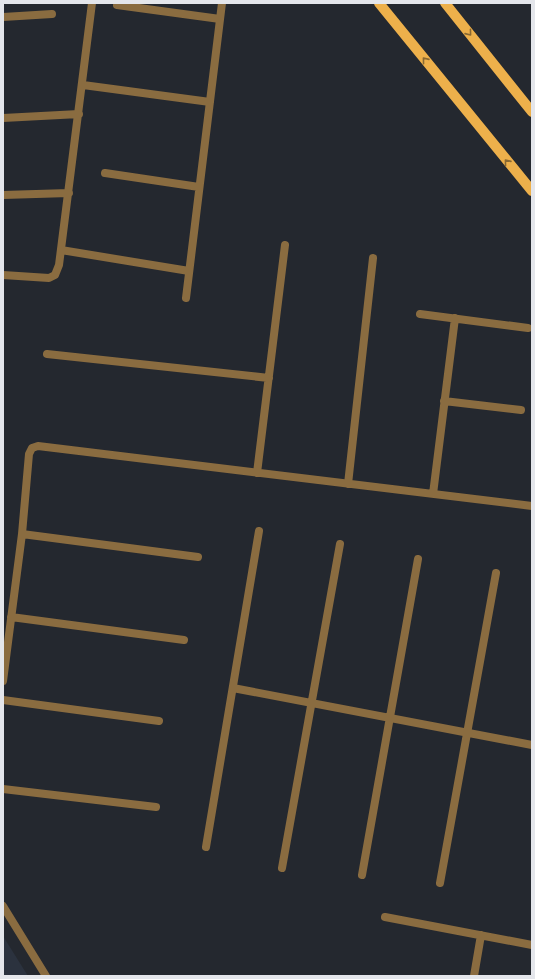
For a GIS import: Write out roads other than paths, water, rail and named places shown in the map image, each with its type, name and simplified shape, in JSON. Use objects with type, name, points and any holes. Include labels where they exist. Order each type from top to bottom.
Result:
[{"type":"main road","points":[[379,3],[532,191]]},
{"type":"main road","points":[[445,3],[532,112]]},
{"type":"street","points":[[3,275],[49,278],[55,275],[59,265],[83,85],[92,3]]},
{"type":"street","points":[[186,298],[222,3]]},
{"type":"street","points":[[116,5],[220,19]]},
{"type":"street","points":[[3,17],[52,14]]},
{"type":"street","points":[[83,85],[210,102]]},
{"type":"street","points":[[3,118],[79,114]]},
{"type":"street","points":[[105,173],[199,187]]},
{"type":"street","points":[[3,195],[69,193]]},
{"type":"street","points":[[257,473],[285,244]]},
{"type":"street","points":[[61,250],[189,271]]},
{"type":"street","points":[[348,484],[373,258]]},
{"type":"street","points":[[420,314],[528,328]]},
{"type":"street","points":[[433,494],[455,318]]},
{"type":"street","points":[[47,354],[269,378]]},
{"type":"street","points":[[444,401],[521,410]]},
{"type":"street","points":[[3,681],[22,534],[29,454],[32,448],[38,446],[532,506]]},
{"type":"street","points":[[206,847],[259,531]]},
{"type":"street","points":[[22,534],[198,557]]},
{"type":"street","points":[[282,868],[340,544]]},
{"type":"street","points":[[362,875],[418,559]]},
{"type":"street","points":[[440,884],[496,573]]},
{"type":"street","points":[[11,617],[184,640]]},
{"type":"street","points":[[233,688],[532,745]]},
{"type":"street","points":[[3,700],[159,721]]},
{"type":"street","points":[[3,790],[156,807]]},
{"type":"street","points":[[3,906],[46,976]]},
{"type":"street","points":[[385,917],[532,945]]},
{"type":"street","points":[[474,976],[481,935]]}]
